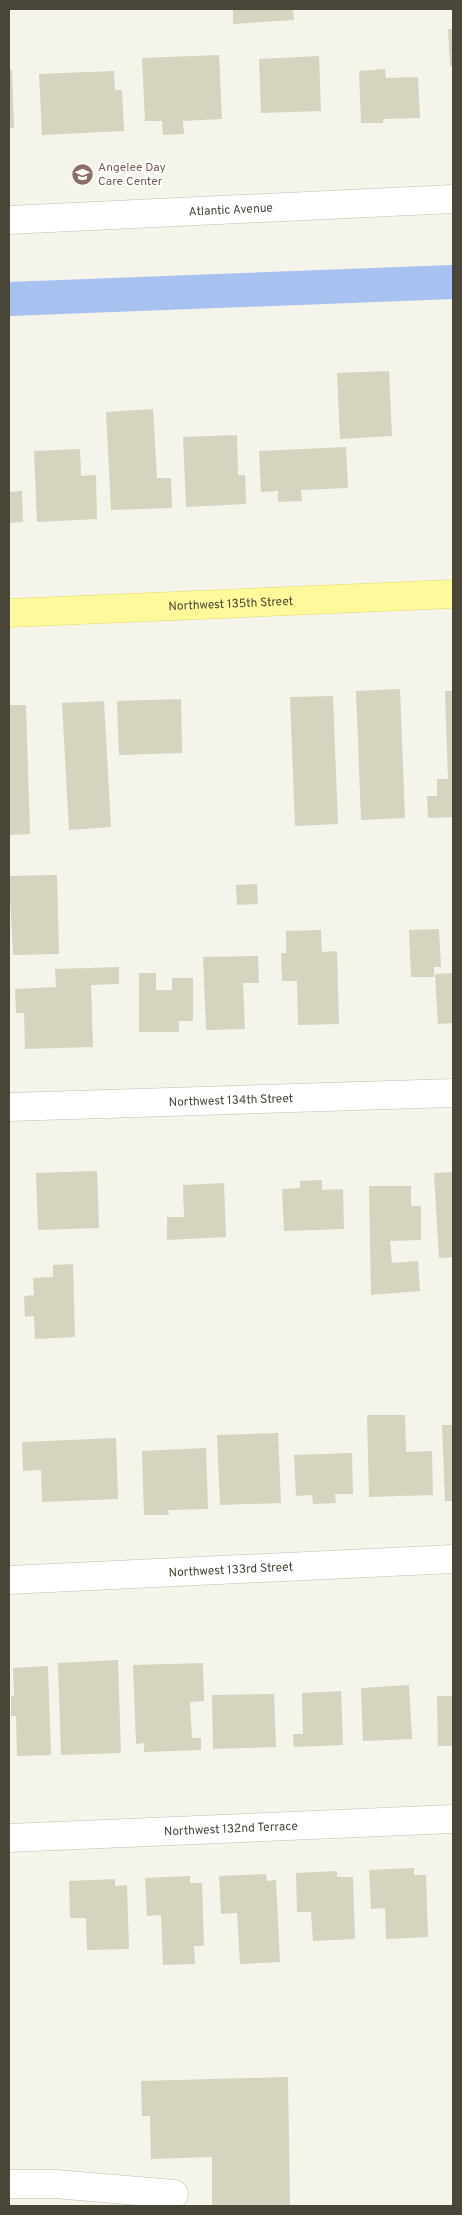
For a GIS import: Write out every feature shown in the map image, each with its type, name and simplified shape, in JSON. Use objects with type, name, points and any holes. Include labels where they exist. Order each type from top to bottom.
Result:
[{"type":"main road","name":"Northwest 135th Street","points":[[9,612],[453,594]]},
{"type":"street","name":"Atlantic Avenue","points":[[9,220],[453,199]]},
{"type":"street","name":"Northwest 134th Street","points":[[9,1107],[453,1093]]},
{"type":"street","name":"Northwest 133rd Street","points":[[9,1580],[453,1559]]},
{"type":"street","name":"Northwest 132nd Terrace","points":[[9,1838],[453,1819]]},
{"type":"street","points":[[9,2184],[55,2184],[174,2194]]},
{"type":"building","points":[[233,9],[293,9],[294,20],[233,24]]},
{"type":"building","points":[[448,29],[453,29],[453,66],[450,66]]},
{"type":"building","points":[[219,55],[222,119],[183,121],[184,134],[163,135],[162,121],[145,121],[142,58]]},
{"type":"building","points":[[319,56],[321,111],[261,113],[259,59]]},
{"type":"building","points":[[385,69],[386,78],[418,77],[420,118],[383,119],[383,123],[361,123],[359,71]]},
{"type":"building","points":[[9,70],[12,70],[14,128],[9,128]]},
{"type":"building","points":[[114,71],[115,90],[122,90],[124,131],[42,135],[39,74]]},
{"type":"building","points":[[389,371],[392,436],[340,439],[337,373]]},
{"type":"building","points":[[153,409],[157,478],[171,478],[172,508],[111,510],[106,412]]},
{"type":"building","points":[[237,435],[238,475],[245,475],[246,504],[186,507],[183,437]]},
{"type":"building","points":[[346,447],[348,488],[301,490],[302,501],[278,502],[278,491],[261,492],[259,451]]},
{"type":"building","points":[[80,449],[81,476],[96,475],[97,519],[37,522],[34,451]]},
{"type":"building","points":[[22,491],[23,522],[9,523],[9,492]]},
{"type":"building","points":[[400,689],[405,818],[361,820],[356,691]]},
{"type":"building","points":[[445,691],[453,691],[453,817],[428,818],[427,796],[437,796],[437,779],[448,779]]},
{"type":"building","points":[[333,696],[338,824],[295,826],[290,697]]},
{"type":"building","points":[[181,699],[182,753],[119,755],[117,701]]},
{"type":"building","points":[[104,701],[111,827],[69,830],[62,703]]},
{"type":"building","points":[[9,705],[26,705],[30,834],[9,835]]},
{"type":"building","points":[[57,875],[59,954],[13,955],[9,876]]},
{"type":"building","points":[[257,884],[258,904],[237,905],[236,885]]},
{"type":"building","points":[[439,929],[441,967],[434,967],[434,977],[411,977],[409,930]]},
{"type":"building","points":[[321,930],[322,952],[337,951],[339,1024],[298,1025],[297,981],[282,981],[281,953],[286,953],[286,931]]},
{"type":"building","points":[[258,956],[259,983],[243,983],[245,1029],[206,1030],[203,957]]},
{"type":"building","points":[[119,967],[119,984],[91,985],[93,1047],[25,1049],[24,1013],[16,1013],[15,989],[56,987],[55,969]]},
{"type":"building","points":[[139,973],[156,973],[156,990],[172,990],[172,978],[193,978],[193,1021],[179,1021],[179,1032],[139,1032]]},
{"type":"building","points":[[453,973],[453,1023],[438,1024],[435,974]]},
{"type":"building","points":[[97,1171],[99,1228],[38,1230],[36,1173]]},
{"type":"building","points":[[453,1172],[453,1257],[439,1258],[434,1173]]},
{"type":"building","points":[[322,1180],[322,1190],[343,1189],[344,1229],[284,1231],[282,1189],[300,1188],[300,1181]]},
{"type":"building","points":[[224,1183],[226,1237],[167,1240],[167,1217],[184,1217],[183,1185]]},
{"type":"building","points":[[369,1186],[411,1186],[411,1206],[421,1206],[421,1240],[390,1241],[392,1263],[418,1261],[420,1291],[371,1295]]},
{"type":"building","points":[[73,1264],[75,1337],[35,1339],[34,1316],[25,1317],[24,1296],[34,1295],[33,1278],[53,1277],[53,1265]]},
{"type":"building","points":[[367,1415],[405,1415],[406,1452],[432,1451],[433,1495],[369,1497]]},
{"type":"building","points":[[442,1425],[453,1425],[453,1501],[445,1501]]},
{"type":"building","points":[[278,1433],[281,1503],[220,1505],[217,1435]]},
{"type":"building","points":[[116,1438],[118,1499],[42,1502],[41,1470],[23,1471],[22,1442]]},
{"type":"building","points":[[206,1448],[208,1509],[168,1510],[169,1515],[144,1515],[142,1451]]},
{"type":"building","points":[[352,1453],[353,1494],[335,1494],[336,1503],[313,1504],[312,1495],[296,1496],[294,1455]]},
{"type":"building","points":[[118,1660],[121,1753],[61,1755],[58,1663]]},
{"type":"building","points":[[203,1663],[204,1701],[190,1702],[192,1738],[201,1738],[201,1750],[144,1752],[144,1743],[136,1744],[133,1665]]},
{"type":"building","points":[[48,1666],[51,1755],[17,1756],[16,1716],[11,1716],[11,1696],[14,1696],[13,1668]]},
{"type":"building","points":[[409,1685],[412,1739],[363,1741],[361,1688]]},
{"type":"building","points":[[341,1691],[343,1745],[294,1747],[293,1734],[303,1734],[302,1693]]},
{"type":"building","points":[[274,1694],[276,1747],[213,1749],[212,1695]]},
{"type":"building","points":[[437,1696],[453,1696],[453,1746],[438,1746]]},
{"type":"building","points":[[414,1868],[414,1875],[426,1875],[428,1937],[386,1939],[385,1908],[371,1909],[369,1870]]},
{"type":"building","points":[[337,1871],[337,1877],[353,1877],[355,1939],[313,1941],[311,1912],[297,1912],[296,1873]]},
{"type":"building","points":[[266,1874],[267,1881],[276,1880],[280,1962],[240,1964],[237,1913],[221,1914],[219,1876]]},
{"type":"building","points":[[190,1876],[190,1883],[202,1883],[204,1946],[194,1946],[195,1964],[163,1965],[161,1915],[147,1916],[145,1878]]},
{"type":"building","points":[[115,1879],[115,1886],[127,1885],[129,1949],[87,1950],[86,1918],[70,1918],[69,1881]]},
{"type":"building","points":[[288,2077],[290,2206],[212,2206],[212,2157],[151,2159],[150,2116],[142,2116],[141,2081]]},
{"type":"waterway","points":[[9,299],[453,282]]},
{"type":"place","name":"Angelee Day Care Center","points":[[82,174]]}]
